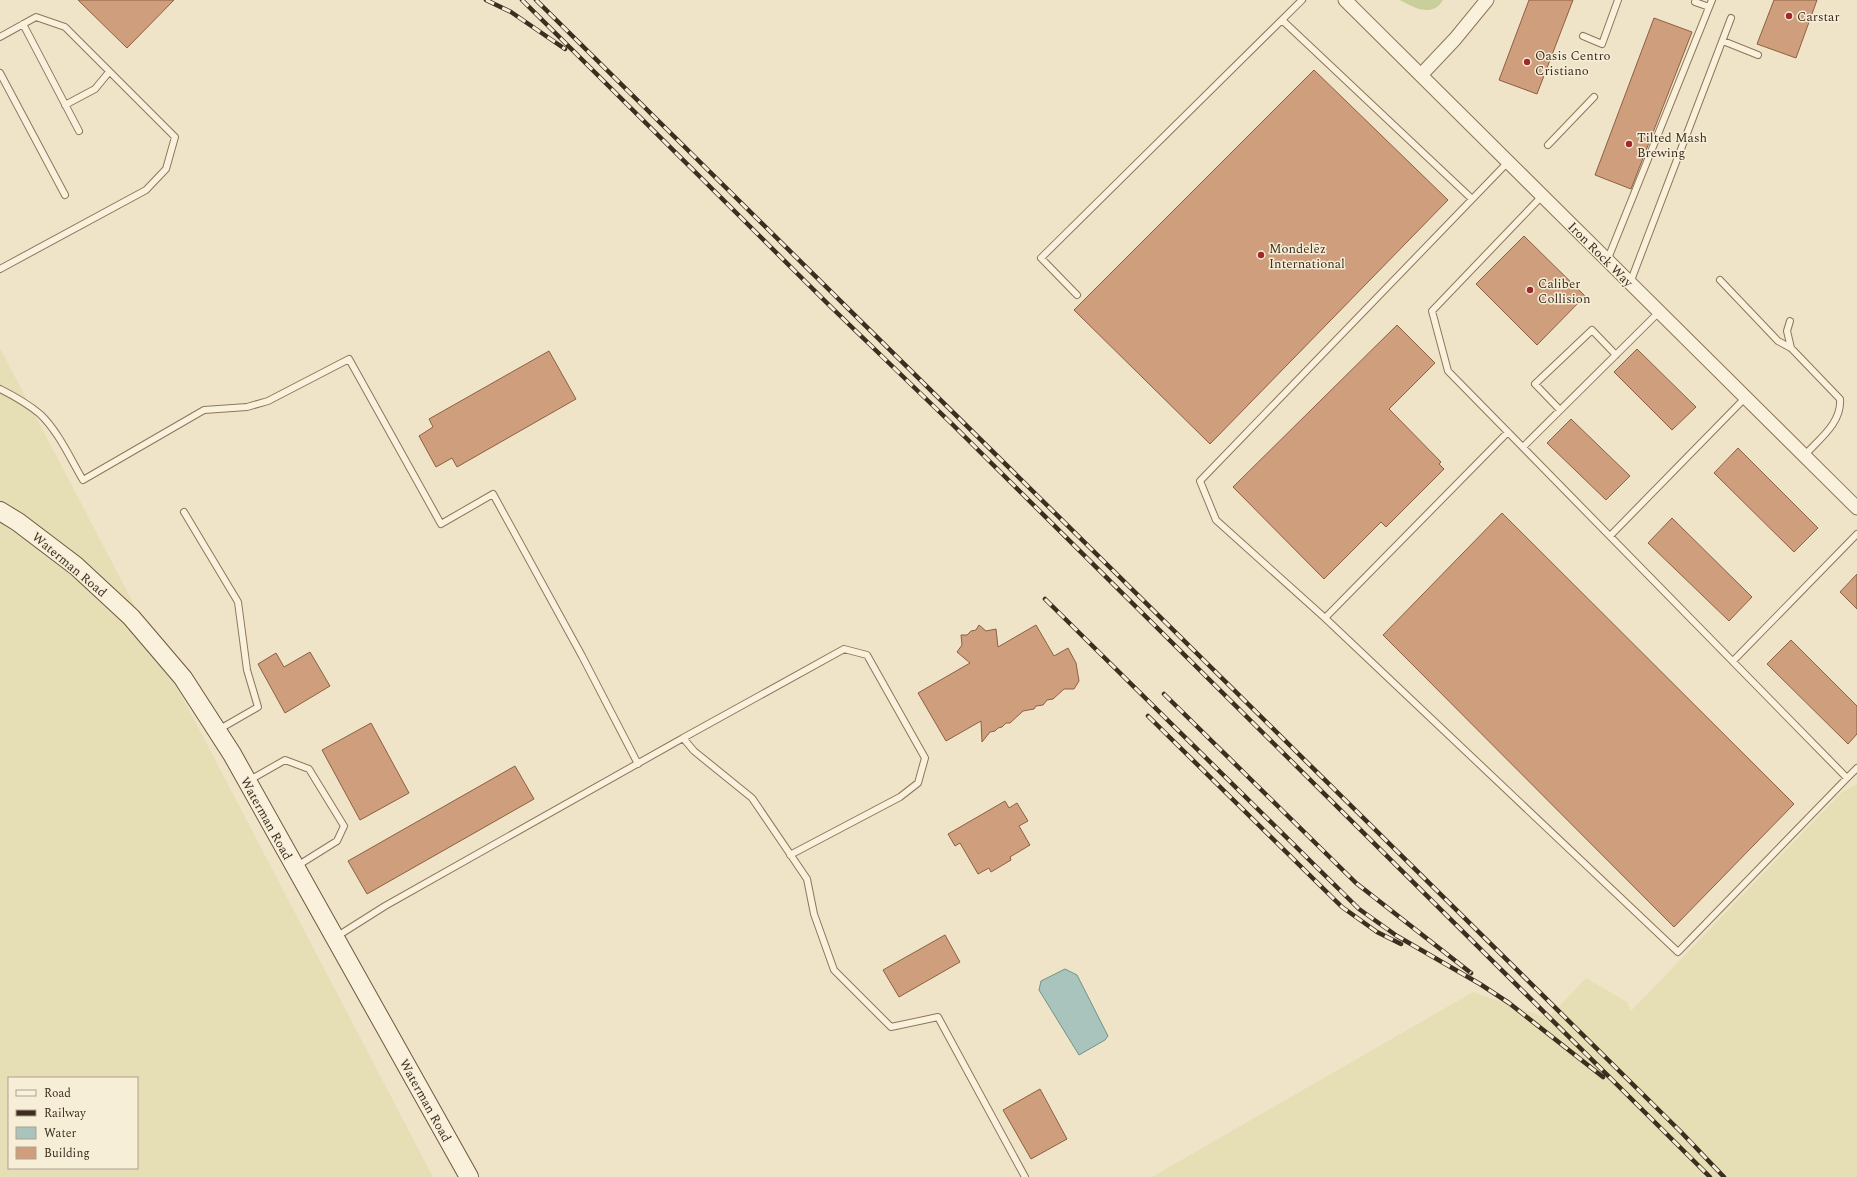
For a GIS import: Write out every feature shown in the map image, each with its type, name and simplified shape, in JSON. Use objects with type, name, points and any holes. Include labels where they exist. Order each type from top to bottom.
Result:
[{"type":"main road","name":"Waterman Road","points":[[0,511],[18,522],[76,566],[131,617],[183,678],[247,781],[469,1177]]},
{"type":"street","name":"Iron Rock Way","points":[[1345,0],[1857,508]]},
{"type":"street","points":[[1421,74],[1455,39],[1487,0]]},
{"type":"lane","points":[[1077,295],[1041,258],[1302,0]]},
{"type":"lane","points":[[1583,36],[1602,44],[1618,0]]},
{"type":"lane","points":[[1607,261],[1712,0]]},
{"type":"lane","points":[[1695,2],[1709,7]]},
{"type":"lane","points":[[0,37],[36,17],[65,27],[175,137],[166,169],[146,190],[0,268]]},
{"type":"lane","points":[[1630,283],[1731,18]]},
{"type":"lane","points":[[1282,20],[1472,200]]},
{"type":"lane","points":[[23,24],[79,131]]},
{"type":"lane","points":[[1723,41],[1758,55]]},
{"type":"lane","points":[[0,72],[65,195]]},
{"type":"lane","points":[[65,105],[95,89],[109,72]]},
{"type":"lane","points":[[1548,145],[1594,97]]},
{"type":"lane","points":[[1508,162],[1200,481],[1216,520],[1325,618],[1678,952],[1857,768]]},
{"type":"lane","points":[[1542,196],[1432,312],[1448,371],[1848,778]]},
{"type":"lane","points":[[1720,280],[1778,341],[1791,348],[1840,400],[1841,409],[1837,420],[1804,456]]},
{"type":"lane","points":[[1523,447],[1659,312]]},
{"type":"lane","points":[[1790,321],[1787,331],[1791,348]]},
{"type":"lane","points":[[1560,410],[1535,384],[1592,330],[1616,355]]},
{"type":"lane","points":[[0,389],[17,398],[40,414],[52,430],[83,480],[204,410],[247,407],[268,401],[349,359],[441,524],[493,494],[582,656],[638,764]]},
{"type":"lane","points":[[1610,536],[1746,398]]},
{"type":"lane","points":[[1325,618],[1508,432]]},
{"type":"lane","points":[[184,512],[238,602],[247,670],[258,706],[216,730]]},
{"type":"lane","points":[[1733,661],[1857,534]]},
{"type":"lane","points":[[335,938],[385,906],[844,649],[867,656],[925,758],[918,783],[900,797],[790,854]]},
{"type":"lane","points":[[683,738],[694,751],[752,798],[807,879],[814,914],[834,970],[891,1027],[938,1017],[1025,1177]]},
{"type":"lane","points":[[247,781],[285,760],[309,769],[344,826],[337,841],[295,867]]},
{"type":"shaded area","points":[[0,348],[433,1177],[0,1177]]},
{"type":"shaded area","points":[[1857,784],[1857,1177],[1152,1177],[1473,992],[1548,1018],[1586,978],[1627,1002],[1631,1011],[1842,792]]},
{"type":"green space","points":[[1400,0],[1443,0],[1434,9],[1423,10]]},
{"type":"water","points":[[1065,969],[1077,975],[1108,1036],[1105,1040],[1079,1055],[1039,990],[1041,981]]},
{"type":"building","points":[[78,0],[174,0],[127,48]]},
{"type":"building","points":[[1529,0],[1573,0],[1537,94],[1499,80]]},
{"type":"building","name":"Carstar","points":[[1774,0],[1817,0],[1796,58],[1757,44]]},
{"type":"building","points":[[1654,18],[1692,32],[1631,189],[1595,175]]},
{"type":"building","name":"Mondelēz International","points":[[1314,70],[1448,200],[1210,444],[1074,310]]},
{"type":"building","name":"Caliber Collision","points":[[1524,236],[1585,296],[1537,345],[1476,284]]},
{"type":"building","points":[[1397,325],[1435,363],[1389,409],[1441,462],[1439,464],[1444,469],[1386,527],[1381,522],[1324,579],[1233,487]]},
{"type":"building","points":[[1637,349],[1696,407],[1672,430],[1614,372]]},
{"type":"building","points":[[549,351],[576,399],[457,467],[452,458],[436,467],[419,436],[433,427],[429,419]]},
{"type":"building","points":[[1571,419],[1630,476],[1606,500],[1547,443]]},
{"type":"building","points":[[1738,448],[1818,528],[1794,552],[1714,473]]},
{"type":"building","points":[[1502,513],[1794,804],[1674,927],[1383,635]]},
{"type":"building","points":[[1672,518],[1752,597],[1729,621],[1648,543]]},
{"type":"building","points":[[1857,574],[1857,609],[1840,592]]},
{"type":"building","points":[[979,625],[986,631],[996,629],[998,647],[1036,625],[1054,656],[1068,648],[1076,663],[1079,681],[1074,689],[1064,689],[1053,699],[1047,700],[1043,705],[1036,706],[1034,709],[1023,711],[1010,723],[1006,723],[995,731],[990,732],[982,742],[981,721],[946,741],[918,693],[970,663],[957,652],[962,645],[961,635],[967,635],[971,631],[976,630]]},
{"type":"building","points":[[1791,640],[1857,706],[1857,734],[1848,744],[1767,664]]},
{"type":"building","points":[[310,652],[330,686],[285,713],[258,664],[276,653],[284,667]]},
{"type":"building","points":[[371,723],[409,793],[360,820],[322,750]]},
{"type":"building","points":[[515,766],[534,799],[367,894],[348,861]]},
{"type":"building","points":[[1005,801],[1009,808],[1017,803],[1028,821],[1019,826],[1030,845],[1010,857],[1011,860],[991,872],[989,868],[978,874],[960,843],[955,846],[948,834]]},
{"type":"building","points":[[945,935],[960,962],[899,997],[883,970]]},
{"type":"building","points":[[1040,1089],[1067,1139],[1031,1159],[1003,1110]]},
{"type":"railway","points":[[486,0],[511,12],[565,49]]},
{"type":"railway","points":[[522,0],[830,306],[952,424],[1710,1177]]},
{"type":"railway","points":[[536,0],[1681,1132],[1724,1177]]},
{"type":"railway","points":[[1045,599],[1359,909],[1397,936],[1480,984],[1509,1003],[1603,1077]]},
{"type":"railway","points":[[1164,694],[1356,883],[1471,973]]},
{"type":"railway","points":[[1148,716],[1342,907],[1377,932],[1401,944]]},
{"type":"place","name":"Carstar","points":[[1789,16]]},
{"type":"place","name":"Oasis Centro Cristiano","points":[[1527,62]]},
{"type":"place","name":"Tilted Mash Brewing","points":[[1629,144]]},
{"type":"place","name":"Mondelēz International","points":[[1261,255]]},
{"type":"place","name":"Caliber Collision","points":[[1530,290]]}]
